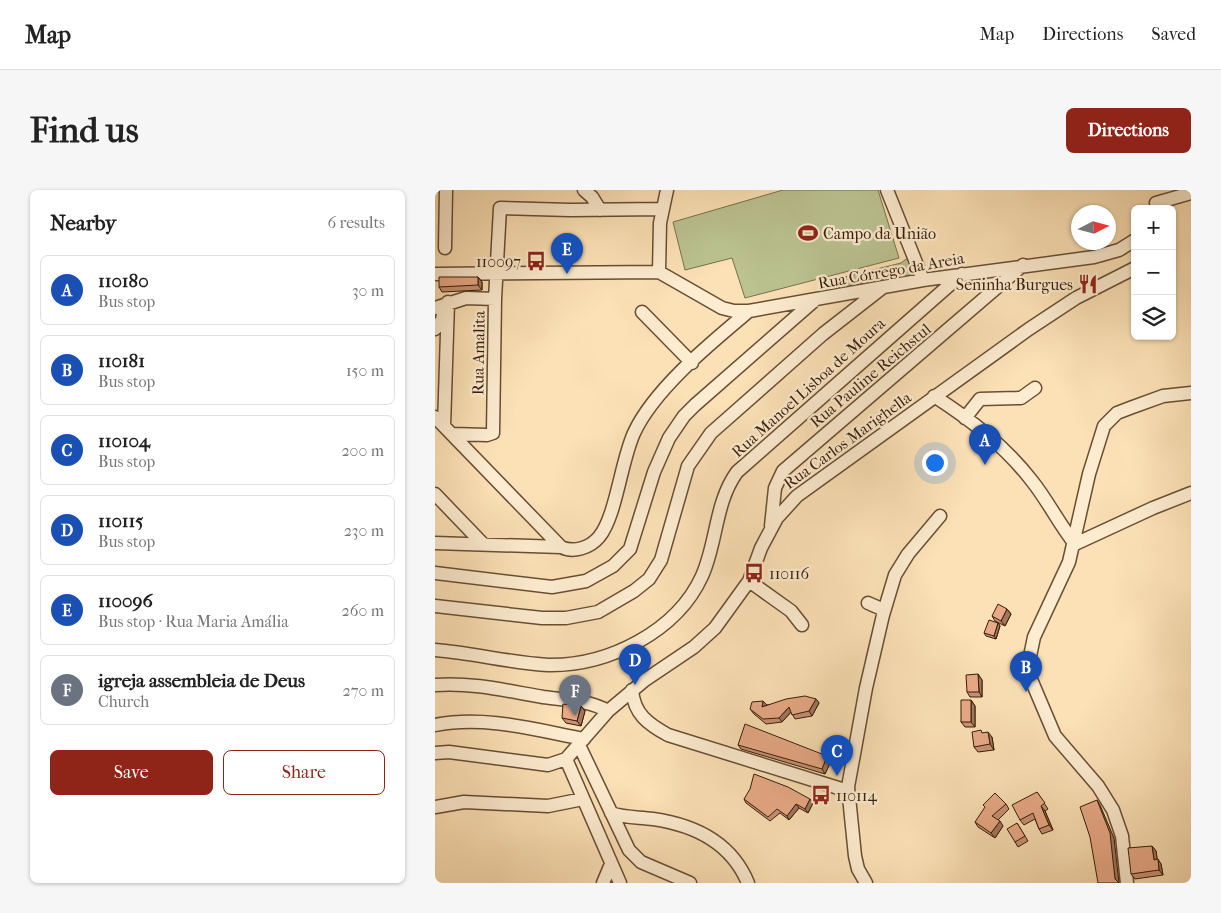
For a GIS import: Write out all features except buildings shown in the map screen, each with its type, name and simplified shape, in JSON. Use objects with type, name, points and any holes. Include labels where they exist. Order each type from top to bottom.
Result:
[{"type":"street","points":[[445,248],[446,190]]},
{"type":"street","points":[[584,190],[592,197],[600,210],[663,209]]},
{"type":"street","points":[[435,274],[659,272],[660,223],[667,190]]},
{"type":"street","points":[[887,190],[923,280]]},
{"type":"street","points":[[1156,205],[1157,190]]},
{"type":"street","points":[[1159,205],[1191,193]]},
{"type":"street","name":"Rua Amalita","points":[[440,422],[493,434],[495,299],[500,208],[600,210]]},
{"type":"street","name":"Rua Córrego da Areia","points":[[659,272],[722,308],[734,311],[749,311],[923,280],[1023,265],[1094,257],[1119,250],[1131,242]]},
{"type":"street","name":"Rua Pauline Reichstul","points":[[771,528],[775,488],[783,471],[1023,265]]},
{"type":"street","name":"Rua Carlos Marighella","points":[[566,759],[608,711],[632,690],[694,647],[711,632],[749,581],[771,528],[783,510],[802,492],[1053,312],[1131,270]]},
{"type":"street","name":"Rua Manoel Lisboa de Moura","points":[[435,650],[551,665],[603,656],[651,634],[687,604],[700,580],[708,561],[728,487],[737,472],[962,274]]},
{"type":"street","points":[[435,606],[542,618],[566,618],[598,612],[634,590],[649,579],[661,560],[688,466],[711,433],[823,334],[883,288]]},
{"type":"street","points":[[442,305],[466,298],[495,299]]},
{"type":"street","points":[[435,573],[552,587],[586,581],[613,566],[630,549],[660,456],[679,422],[695,405],[815,300]]},
{"type":"street","points":[[435,329],[442,320],[442,305]]},
{"type":"street","points":[[442,305],[440,422],[561,547]]},
{"type":"street","points":[[435,543],[561,547],[576,550],[589,545],[599,537],[608,520],[623,464],[635,431],[651,405],[692,363],[749,311]]},
{"type":"street","points":[[642,312],[692,363]]},
{"type":"street","points":[[965,418],[980,399],[1021,398],[1035,388]]},
{"type":"street","points":[[1127,883],[1123,836],[1113,810],[1097,786],[1055,736],[1030,678],[1029,661],[1034,637],[1061,581],[1075,544],[1091,465],[1099,436],[1110,418],[1117,413],[1163,396],[1191,393]]},
{"type":"street","points":[[934,396],[993,439],[1024,471],[1075,544]]},
{"type":"street","points":[[1075,544],[1153,508],[1191,493]]},
{"type":"street","points":[[435,494],[483,544]]},
{"type":"street","points":[[866,883],[857,863],[848,791],[866,688],[884,610],[895,575],[903,561],[940,516]]},
{"type":"street","points":[[749,581],[791,611],[802,624]]},
{"type":"street","points":[[868,602],[884,610]]},
{"type":"street","points":[[435,685],[459,684],[575,701],[595,705],[608,711]]},
{"type":"street","points":[[632,690],[637,712],[646,722],[668,735],[848,791]]},
{"type":"street","points":[[435,725],[457,721],[502,724],[581,742],[624,844],[634,857],[653,868],[690,883]]},
{"type":"street","points":[[435,753],[449,752],[548,765],[566,759],[620,883]]},
{"type":"street","points":[[435,807],[464,802],[548,806],[583,799]]},
{"type":"street","points":[[611,813],[669,822],[700,832],[725,848],[741,868],[747,883]]},
{"type":"street","points":[[603,883],[611,864]]},
{"type":"green space","name":"Campo da União","points":[[783,190],[878,190],[899,258],[745,298],[732,258],[685,270],[673,222]]},
{"type":"green space","points":[[909,257],[915,275],[838,288],[837,279],[901,263]]},
{"type":"place","name":"Campo da União","points":[[808,233]]},
{"type":"place","name":"110097","points":[[536,261]]},
{"type":"place","name":"110096","points":[[567,274]]},
{"type":"place","name":"Seninha Burgues","points":[[1088,284]]},
{"type":"place","name":"110180","points":[[985,465]]},
{"type":"place","name":"110116","points":[[754,573]]},
{"type":"place","name":"110115","points":[[635,685]]},
{"type":"place","name":"110181","points":[[1026,692]]},
{"type":"place","name":"igreja assembleia de Deus","points":[[575,716]]},
{"type":"place","name":"110104","points":[[837,776]]},
{"type":"place","name":"110114","points":[[821,795]]}]
